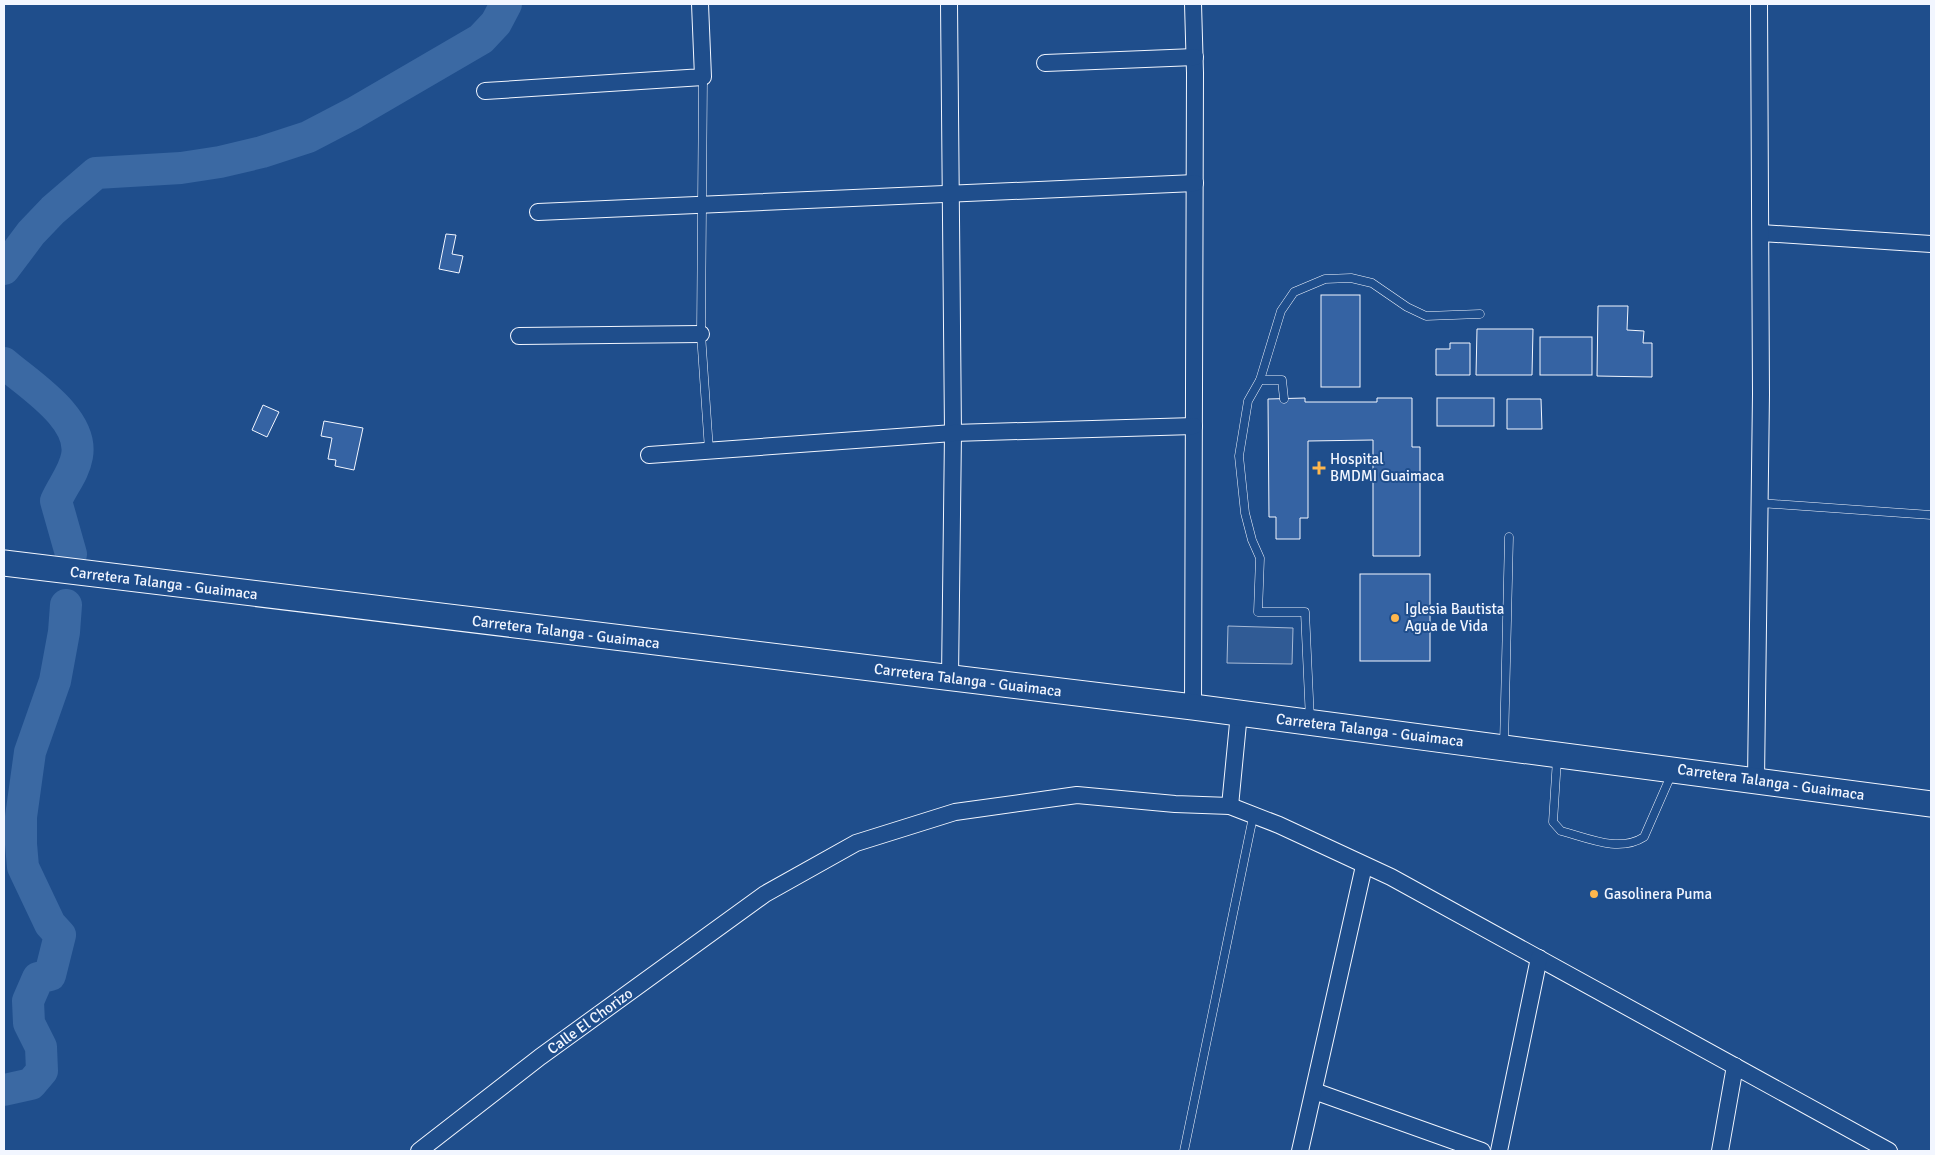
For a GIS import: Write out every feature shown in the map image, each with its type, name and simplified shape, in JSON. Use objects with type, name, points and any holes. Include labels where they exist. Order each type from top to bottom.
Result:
[{"type":"main road","name":"Carretera Talanga - Guaimaca","points":[[4,563],[1193,707],[1931,804]]},
{"type":"street","points":[[485,91],[703,77],[700,4]]},
{"type":"street","points":[[948,4],[953,433],[950,678]]},
{"type":"street","points":[[1193,4],[1195,57],[1193,707]]},
{"type":"street","points":[[1756,780],[1762,233],[1759,4]]},
{"type":"street","points":[[1045,63],[1195,57]]},
{"type":"street","points":[[538,212],[1195,183]]},
{"type":"street","points":[[1762,233],[1931,244]]},
{"type":"street","points":[[519,336],[701,334]]},
{"type":"street","points":[[648,454],[953,433],[1194,426]]},
{"type":"street","points":[[1239,713],[1230,806],[1279,825],[1364,866],[1392,877],[1889,1151]]},
{"type":"street","name":"Calle El Chorizo","points":[[419,1151],[540,1057],[765,894],[856,843],[955,812],[1077,795],[1175,804],[1230,806]]},
{"type":"street","points":[[1300,1151],[1364,866]]},
{"type":"street","points":[[1499,1151],[1539,958]]},
{"type":"street","points":[[1720,1151],[1735,1066]]},
{"type":"street","points":[[1314,1091],[1482,1151]]},
{"type":"lane","points":[[703,77],[701,334],[709,450]]},
{"type":"lane","points":[[1310,722],[1306,612],[1258,612],[1260,558],[1252,540],[1244,513],[1239,456],[1248,401],[1260,380],[1281,311],[1294,292],[1325,279],[1350,278],[1372,283],[1406,307],[1426,316],[1480,314]]},
{"type":"lane","points":[[1260,380],[1282,380],[1284,399]]},
{"type":"lane","points":[[1760,503],[1931,515]]},
{"type":"lane","points":[[1504,747],[1509,537]]},
{"type":"lane","points":[[1557,754],[1553,822],[1555,827],[1561,831],[1621,846],[1635,843],[1644,837],[1674,769]]},
{"type":"lane","points":[[1184,1151],[1253,816]]},
{"type":"shaded area","points":[[1228,626],[1293,628],[1292,664],[1227,663]]},
{"type":"building","points":[[446,234],[456,235],[452,254],[463,256],[459,273],[439,269]]},
{"type":"building","points":[[1321,295],[1360,295],[1360,387],[1321,387]]},
{"type":"building","points":[[1598,306],[1628,306],[1627,330],[1644,331],[1643,343],[1652,343],[1652,377],[1597,376]]},
{"type":"building","points":[[1477,329],[1533,329],[1532,375],[1476,375]]},
{"type":"building","points":[[1540,337],[1592,337],[1592,375],[1540,375]]},
{"type":"building","points":[[1450,343],[1470,343],[1470,375],[1436,375],[1436,349],[1450,349]]},
{"type":"building","points":[[1305,398],[1305,402],[1377,402],[1377,398],[1412,398],[1412,447],[1420,447],[1420,556],[1373,556],[1373,440],[1308,441],[1308,518],[1300,518],[1300,539],[1276,539],[1276,517],[1269,517],[1268,399]]},
{"type":"building","points":[[1437,398],[1494,398],[1494,426],[1437,426]]},
{"type":"building","points":[[1507,399],[1541,399],[1542,429],[1507,429]]},
{"type":"building","points":[[263,405],[279,412],[267,437],[252,430]]},
{"type":"building","points":[[324,421],[363,428],[354,470],[335,466],[336,460],[328,459],[332,438],[321,436]]},
{"type":"building","name":"Iglesia Bautista Agua de Vida","points":[[1360,574],[1430,574],[1430,661],[1360,661]]},
{"type":"waterway","points":[[4,269],[31,233],[53,210],[96,173],[181,168],[220,162],[262,152],[308,137],[354,113],[481,39],[496,23],[506,4]]},
{"type":"waterway","points":[[4,363],[52,403],[72,428],[77,442],[76,462],[56,501],[71,554]]},
{"type":"waterway","points":[[4,1090],[31,1084],[42,1071],[41,1047],[29,1023],[28,1001],[38,978],[50,975],[60,935],[50,924],[23,867],[21,817],[30,752],[55,681],[64,632],[66,605]]},
{"type":"place","name":"Hospital BMDMI Guaimaca","points":[[1319,468]]},
{"type":"place","name":"Iglesia Bautista Agua de Vida","points":[[1395,618]]},
{"type":"place","name":"Gasolinera Puma","points":[[1594,894]]}]
